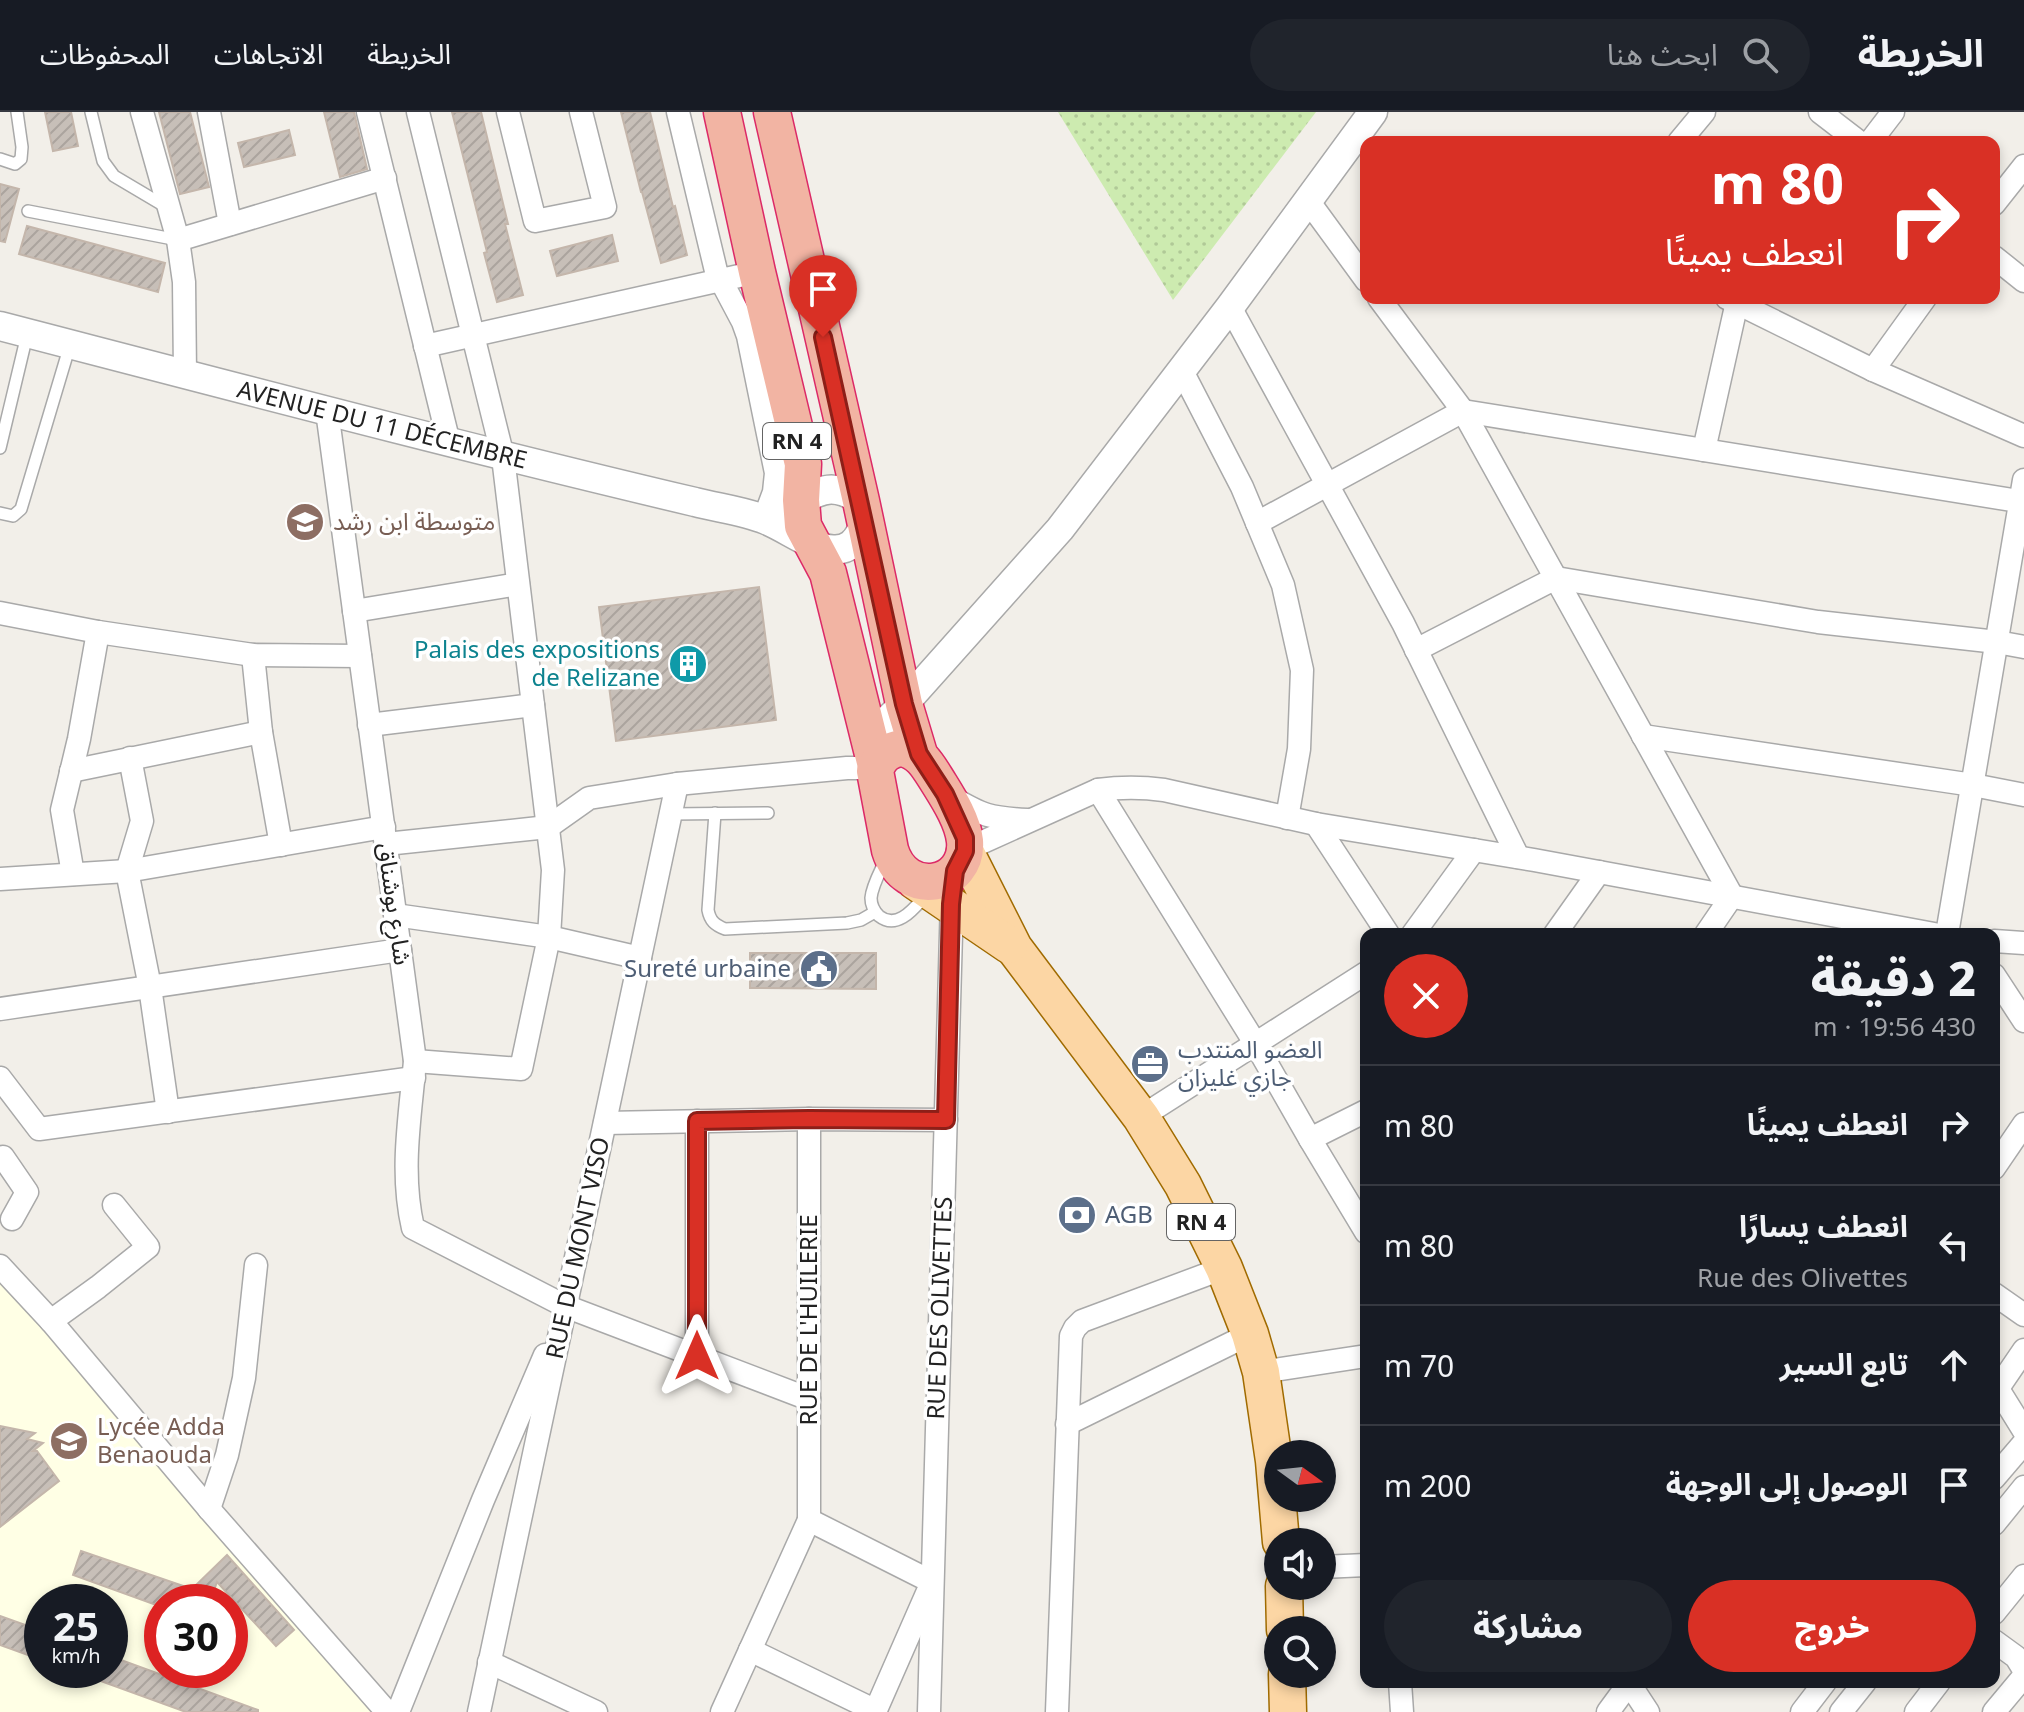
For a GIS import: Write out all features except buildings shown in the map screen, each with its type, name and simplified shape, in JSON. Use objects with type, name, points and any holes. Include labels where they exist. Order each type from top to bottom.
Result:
[{"type":"highway","name":"RN 4","points":[[722,112],[757,272],[769,377],[803,464],[803,526],[828,573],[873,758]]},
{"type":"highway","name":"RN 4","points":[[772,112],[904,704],[919,754]]},
{"type":"highway","points":[[769,377],[829,363]]},
{"type":"highway","points":[[902,748],[919,754],[945,794],[965,838],[946,875],[905,876],[898,869],[890,850],[873,758],[902,748]]},
{"type":"main road","name":"RN 4","points":[[946,875],[1014,948]]},
{"type":"main road","name":"RN 4","points":[[946,875],[1014,948],[1141,1117],[1183,1185],[1224,1268],[1261,1372],[1280,1528]]},
{"type":"main road","points":[[1287,1688],[1288,1712]]},
{"type":"street","points":[[142,112],[178,240],[184,282],[185,374]]},
{"type":"street","points":[[209,112],[230,224]]},
{"type":"street","points":[[368,112],[449,443]]},
{"type":"street","points":[[0,1078],[39,1129],[168,1112],[414,1070],[521,1069],[549,937],[553,870],[503,457],[418,112]]},
{"type":"street","points":[[508,112],[535,221],[605,207],[581,112]]},
{"type":"street","points":[[678,112],[713,261],[769,377],[776,473],[774,492],[764,519]]},
{"type":"street","points":[[1365,136],[1373,112]]},
{"type":"street","points":[[1684,136],[1704,112]]},
{"type":"street","points":[[1820,112],[1851,136]]},
{"type":"street","points":[[1875,136],[1893,112]]},
{"type":"street","points":[[0,879],[127,871],[281,845],[548,827],[589,798],[677,784],[865,768],[904,704],[1060,529],[1309,202],[1360,144]]},
{"type":"street","points":[[2000,196],[2024,166]]},
{"type":"street","points":[[178,240],[385,178]]},
{"type":"street","points":[[1309,202],[1360,272]]},
{"type":"street","points":[[2000,262],[2024,281]]},
{"type":"street","points":[[425,346],[757,272]]},
{"type":"street","points":[[1388,304],[1463,411],[1732,896]]},
{"type":"street","points":[[1704,450],[1734,304]]},
{"type":"street","points":[[1745,304],[1873,370],[2024,436]]},
{"type":"street","points":[[1873,370],[1921,304]]},
{"type":"street","points":[[1230,307],[1416,650],[1518,857]]},
{"type":"street","name":"AVENUE DU 11 DÉCEMBRE","points":[[14,330],[503,457],[764,519],[810,543]]},
{"type":"street","points":[[1182,371],[1242,487],[1283,585],[1302,670],[1299,749],[1287,818]]},
{"type":"street","name":"شارع بوشناق","points":[[327,411],[414,1070],[406,1154],[408,1204],[413,1228],[565,1306]]},
{"type":"street","points":[[1257,523],[1463,411],[1704,450],[2023,494],[1948,928]]},
{"type":"street","points":[[764,519],[821,491],[841,489],[863,511],[857,539],[841,549],[831,550],[810,543]]},
{"type":"street","points":[[1416,650],[1556,578],[1818,622],[2024,647]]},
{"type":"street","points":[[354,611],[518,584]]},
{"type":"street","points":[[0,613],[98,632],[253,655],[360,656]]},
{"type":"street","points":[[73,874],[62,810],[79,739],[98,632]]},
{"type":"street","points":[[253,655],[261,732],[281,845]]},
{"type":"street","points":[[369,725],[533,705]]},
{"type":"street","points":[[71,771],[261,732]]},
{"type":"street","points":[[1643,736],[2024,795]]},
{"type":"street","points":[[130,758],[142,821],[127,871],[150,987],[168,1112]]},
{"type":"street","name":"RUE DU MONT VISO","points":[[479,1712],[677,784]]},
{"type":"street","points":[[946,875],[1028,820],[1098,790],[1120,787],[1164,790],[1316,824],[1732,896],[1862,928]]},
{"type":"street","points":[[1098,790],[1255,1043],[1360,1222]]},
{"type":"street","points":[[945,794],[980,814],[999,819],[1028,820]]},
{"type":"street","points":[[1316,824],[1384,928]]},
{"type":"street","points":[[1417,928],[1474,850]]},
{"type":"street","points":[[1559,928],[1599,872]]},
{"type":"street","name":"RUE DES OLIVETTES","points":[[929,1712],[946,1120],[946,875]]},
{"type":"street","points":[[1710,928],[1732,896]]},
{"type":"street","points":[[395,915],[549,937],[640,958]]},
{"type":"street","points":[[2000,941],[2024,943]]},
{"type":"street","points":[[0,1009],[400,950]]},
{"type":"street","points":[[1141,1117],[1360,977]]},
{"type":"street","points":[[2000,984],[2024,1021]]},
{"type":"street","points":[[1310,1139],[1360,1114]]},
{"type":"street","name":"RUE DE L'HUILERIE","points":[[809,1119],[809,1520]]},
{"type":"street","points":[[605,1123],[946,1120]]},
{"type":"street","points":[[697,1121],[697,1356]]},
{"type":"street","points":[[2000,1159],[2024,1124]]},
{"type":"street","points":[[0,1159],[3,1157],[27,1192],[12,1219]]},
{"type":"street","points":[[51,1321],[148,1247],[114,1205]]},
{"type":"street","points":[[209,1509],[227,1455],[244,1378],[256,1265]]},
{"type":"street","points":[[0,1266],[51,1321],[209,1509],[387,1712]]},
{"type":"street","points":[[1057,1712],[1071,1336],[1082,1321],[1224,1268]]},
{"type":"street","points":[[2000,1298],[2024,1315]]},
{"type":"street","points":[[398,1712],[565,1306],[809,1399]]},
{"type":"street","points":[[1067,1424],[1250,1334]]},
{"type":"street","points":[[2000,1385],[2024,1350]]},
{"type":"street","points":[[1261,1372],[1360,1357]]},
{"type":"street","points":[[2000,1397],[2024,1431]]},
{"type":"street","points":[[2000,1471],[2024,1443]]},
{"type":"street","points":[[2000,1517],[2024,1487]]},
{"type":"street","points":[[722,1712],[750,1650],[809,1520],[932,1582],[875,1712],[750,1650]]},
{"type":"street","points":[[1336,1566],[1360,1565]]},
{"type":"street","points":[[2000,1606],[2024,1576]]},
{"type":"street","points":[[1994,1712],[2024,1673],[2016,1657],[2000,1645]]},
{"type":"street","points":[[489,1662],[596,1712]]},
{"type":"street","points":[[1400,1688],[1402,1712]]},
{"type":"street","points":[[1608,1712],[1625,1688]]},
{"type":"street","points":[[1633,1688],[1648,1712]]},
{"type":"street","points":[[1802,1712],[1820,1688]]},
{"type":"street","points":[[1841,1712],[1860,1688]]},
{"type":"street","points":[[1916,1712],[1934,1688]]},
{"type":"lane","points":[[0,159],[15,164],[21,159],[17,112]]},
{"type":"lane","points":[[91,112],[103,161],[114,176],[170,209]]},
{"type":"lane","points":[[28,211],[178,240]]},
{"type":"lane","points":[[0,448],[14,330]]},
{"type":"lane","points":[[0,513],[13,516],[21,509],[70,344]]},
{"type":"lane","points":[[715,813],[708,910],[709,919],[717,926],[725,929],[836,924],[861,920],[875,912]]},
{"type":"lane","points":[[671,814],[768,813]]},
{"type":"lane","points":[[890,850],[872,892],[872,906],[886,920],[900,919],[946,875]]},
{"type":"shaded area","name":"Lycée Adda Benaouda","points":[[0,1279],[371,1712],[0,1712]]},
{"type":"green space","points":[[1058,112],[1316,112],[1173,300]]},
{"type":"place","name":"متوسطة ابن رشد","points":[[305,522]]},
{"type":"place","name":"Palais des expositions de Relizane","points":[[688,664]]},
{"type":"place","name":"Sureté urbaine","points":[[819,969]]},
{"type":"place","name":"العضو المنتدب جازي غليزان","points":[[1150,1064]]},
{"type":"place","name":"AGB","points":[[1077,1215]]},
{"type":"place","name":"Lycée Adda Benaouda","points":[[69,1441]]},
{"type":"route","points":[[697,1356],[697,1121],[946,1120],[951,904],[955,871],[963,859],[965,838],[945,794],[919,754],[904,704],[823,337]]}]
